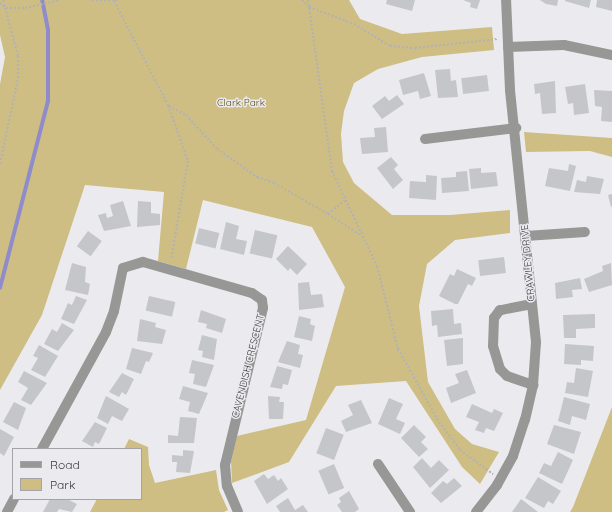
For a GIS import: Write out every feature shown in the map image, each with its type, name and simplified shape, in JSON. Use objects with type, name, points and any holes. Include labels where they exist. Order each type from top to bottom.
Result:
[{"type":"street","name":"CRAWLEY DRIVE","points":[[476,512],[501,479],[516,449],[533,385],[536,342],[508,42],[506,0]]},
{"type":"street","points":[[508,42],[564,45],[612,55]]},
{"type":"street","points":[[425,139],[516,128]]},
{"type":"street","points":[[526,236],[585,232]]},
{"type":"street","name":"CAVENDISH CRESCENT","points":[[43,448],[106,332],[114,311],[123,268],[143,262],[252,293],[262,300],[263,308],[225,465],[227,486],[238,512]]},
{"type":"street","points":[[532,304],[500,310],[494,318],[493,346],[500,370],[508,376],[533,385]]},
{"type":"street","points":[[378,464],[410,512]]},
{"type":"street","points":[[7,512],[13,500]]},
{"type":"path","points":[[0,164],[18,78],[18,56],[3,0]]},
{"type":"path","points":[[0,3],[6,8],[25,8],[60,0]]},
{"type":"path","points":[[92,0],[115,0],[168,105],[188,161],[168,269]]},
{"type":"path","points":[[302,0],[309,7],[354,24],[390,46],[415,48],[508,42]]},
{"type":"path","points":[[308,0],[332,171],[363,237],[384,288],[398,349],[416,383],[440,422],[460,450],[501,479]]},
{"type":"path","points":[[168,105],[186,116],[217,149],[242,169],[328,214],[363,237]]},
{"type":"path","points":[[328,214],[345,200]]},
{"type":"green space","name":"Clark Park","points":[[0,0],[349,0],[360,19],[402,34],[492,27],[494,50],[422,57],[378,69],[354,83],[344,111],[341,134],[343,162],[354,183],[392,215],[450,215],[510,210],[510,233],[455,240],[427,264],[419,306],[428,382],[455,429],[472,444],[499,452],[480,484],[462,467],[406,381],[336,386],[289,462],[232,483],[231,461],[237,436],[306,420],[345,287],[312,227],[203,200],[186,269],[158,261],[164,192],[85,185],[42,315],[0,390],[0,84],[5,57],[0,35]]},
{"type":"green space","points":[[524,132],[612,138],[612,157],[590,151],[526,152]]},
{"type":"green space","points":[[612,407],[612,512],[570,512],[573,507]]},
{"type":"green space","points":[[129,439],[148,447],[149,465],[155,483],[216,470],[219,490],[228,510],[224,512],[90,512],[96,500],[142,500],[142,448],[124,448]]},
{"type":"building","points":[[387,0],[415,0],[412,11],[386,4]]},
{"type":"building","points":[[463,0],[480,0],[477,9],[470,7],[471,3]]},
{"type":"building","points":[[540,0],[558,0],[557,6],[546,4]]},
{"type":"building","points":[[565,0],[591,0],[589,8],[565,1]]},
{"type":"building","points":[[597,0],[612,0],[612,11],[596,7]]},
{"type":"building","points":[[450,69],[451,81],[456,80],[458,97],[438,98],[435,70]]},
{"type":"building","points":[[424,73],[431,96],[420,99],[418,91],[403,95],[399,80]]},
{"type":"building","points":[[487,75],[489,91],[463,94],[461,78]]},
{"type":"building","points":[[555,81],[556,113],[542,114],[540,93],[535,94],[534,84]]},
{"type":"building","points":[[585,84],[589,113],[574,115],[573,103],[568,104],[565,87]]},
{"type":"building","points":[[594,90],[612,91],[612,122],[601,121],[602,107],[595,106]]},
{"type":"building","points":[[397,95],[404,104],[382,119],[372,106],[385,96],[389,101]]},
{"type":"building","points":[[386,127],[388,152],[362,154],[360,138],[375,137],[374,128]]},
{"type":"building","points":[[391,157],[398,165],[394,169],[403,180],[393,189],[377,168]]},
{"type":"building","points":[[569,164],[576,166],[570,191],[545,186],[549,168],[568,171]]},
{"type":"building","points":[[481,168],[481,173],[496,172],[498,186],[471,189],[469,169]]},
{"type":"building","points":[[467,171],[469,191],[442,193],[441,178],[456,177],[456,172]]},
{"type":"building","points":[[426,175],[437,176],[436,200],[409,198],[410,181],[426,182]]},
{"type":"building","points":[[587,176],[604,179],[600,194],[574,192],[577,180],[586,182]]},
{"type":"building","points":[[612,194],[612,206],[611,207],[608,195]]},
{"type":"building","points":[[123,201],[131,226],[104,231],[98,215],[106,213],[107,218],[113,216],[110,205]]},
{"type":"building","points":[[138,201],[151,202],[151,213],[160,214],[160,225],[137,227]]},
{"type":"building","points":[[226,222],[239,226],[236,239],[247,241],[244,255],[220,249]]},
{"type":"building","points":[[199,228],[219,233],[216,249],[195,244]]},
{"type":"building","points":[[255,230],[277,235],[272,259],[250,253]]},
{"type":"building","points":[[88,231],[102,241],[91,256],[77,246]]},
{"type":"building","points":[[288,246],[307,264],[297,275],[290,268],[288,271],[276,259]]},
{"type":"building","points":[[504,257],[506,273],[480,276],[478,260]]},
{"type":"building","points":[[72,263],[86,267],[85,282],[90,284],[88,295],[65,290]]},
{"type":"building","points":[[611,263],[612,285],[589,292],[584,279],[603,271],[602,266]]},
{"type":"building","points":[[457,269],[476,278],[472,286],[468,284],[458,304],[455,304],[439,296],[450,274],[454,276]]},
{"type":"building","points":[[580,278],[582,289],[572,290],[573,297],[556,299],[555,283]]},
{"type":"building","points":[[309,282],[311,295],[322,294],[324,307],[299,310],[298,283]]},
{"type":"building","points":[[76,296],[87,300],[74,324],[61,319],[68,303],[72,305]]},
{"type":"building","points":[[149,296],[175,302],[172,317],[146,311]]},
{"type":"building","points":[[453,309],[454,324],[461,323],[462,334],[438,337],[437,325],[432,326],[431,311]]},
{"type":"building","points":[[201,310],[226,319],[222,333],[206,328],[207,324],[198,322]]},
{"type":"building","points":[[595,314],[595,328],[576,329],[576,338],[564,338],[563,315]]},
{"type":"building","points":[[299,316],[311,319],[310,324],[315,326],[312,341],[294,337]]},
{"type":"building","points":[[140,319],[156,323],[155,327],[166,330],[162,344],[137,341]]},
{"type":"building","points":[[62,323],[74,330],[58,351],[44,344],[52,329],[57,332]]},
{"type":"building","points":[[202,335],[217,339],[214,360],[202,357],[203,351],[198,350]]},
{"type":"building","points":[[463,338],[463,364],[447,366],[444,340]]},
{"type":"building","points":[[287,341],[300,345],[298,354],[303,355],[300,368],[278,362]]},
{"type":"building","points":[[565,344],[594,346],[593,361],[581,360],[581,365],[564,364]]},
{"type":"building","points":[[39,345],[58,356],[45,377],[31,370],[38,358],[33,356]]},
{"type":"building","points":[[132,348],[153,353],[149,362],[146,361],[141,374],[126,369]]},
{"type":"building","points":[[192,360],[214,365],[206,387],[193,384],[195,374],[189,373]]},
{"type":"building","points":[[277,366],[292,370],[288,385],[283,384],[282,389],[270,387]]},
{"type":"building","points":[[576,368],[593,371],[588,397],[565,393],[567,382],[574,383]]},
{"type":"building","points":[[467,370],[476,393],[451,403],[446,388],[459,383],[455,374]]},
{"type":"building","points":[[24,371],[47,383],[31,405],[21,400],[28,388],[18,382]]},
{"type":"building","points":[[122,373],[134,379],[126,395],[122,392],[119,397],[109,392]]},
{"type":"building","points":[[183,386],[208,393],[199,414],[188,411],[190,402],[179,399]]},
{"type":"building","points":[[106,396],[129,409],[122,421],[112,416],[108,424],[97,418]]},
{"type":"building","points":[[268,396],[280,397],[279,402],[284,402],[283,419],[269,419]]},
{"type":"building","points":[[564,397],[590,404],[586,420],[572,416],[570,425],[558,421]]},
{"type":"building","points":[[389,398],[403,404],[396,419],[405,423],[400,434],[378,424]]},
{"type":"building","points":[[361,400],[372,423],[346,432],[341,421],[353,415],[348,405]]},
{"type":"building","points":[[14,402],[26,408],[18,430],[3,422]]},
{"type":"building","points":[[472,404],[492,413],[494,409],[503,413],[494,431],[486,428],[484,433],[475,430],[479,422],[466,417]]},
{"type":"building","points":[[180,417],[197,418],[194,443],[168,443],[168,435],[178,436]]},
{"type":"building","points":[[95,422],[107,428],[99,444],[95,442],[93,447],[82,441]]},
{"type":"building","points":[[414,425],[426,437],[421,442],[428,449],[419,457],[401,438]]},
{"type":"building","points":[[554,425],[581,432],[574,454],[547,444]]},
{"type":"building","points":[[326,428],[344,435],[334,460],[316,453]]},
{"type":"building","points":[[0,429],[14,437],[4,456],[0,453]]},
{"type":"building","points":[[183,450],[194,451],[190,473],[176,472],[177,462],[172,462],[172,455],[183,456]]},
{"type":"building","points":[[558,452],[573,460],[562,484],[539,473],[544,463],[551,466]]},
{"type":"building","points":[[422,458],[431,468],[439,460],[449,470],[430,488],[413,467]]},
{"type":"building","points":[[334,464],[344,488],[329,495],[318,471]]},
{"type":"building","points":[[264,474],[268,479],[274,475],[278,481],[281,478],[288,489],[267,504],[254,481]]},
{"type":"building","points":[[538,477],[561,491],[553,504],[548,501],[544,508],[525,498]]},
{"type":"building","points":[[454,478],[462,486],[441,503],[431,493],[443,481],[447,484]]},
{"type":"building","points":[[349,491],[359,509],[355,512],[342,512],[337,505],[341,502],[339,498]]},
{"type":"building","points":[[288,498],[295,510],[303,505],[308,512],[280,512],[276,506]]},
{"type":"building","points":[[521,499],[525,502],[538,512],[512,512]]},
{"type":"building","points":[[49,500],[69,500],[77,504],[72,512],[59,509],[57,512],[43,512]]},
{"type":"waterway","points":[[0,288],[48,101],[48,30],[42,0]]}]
